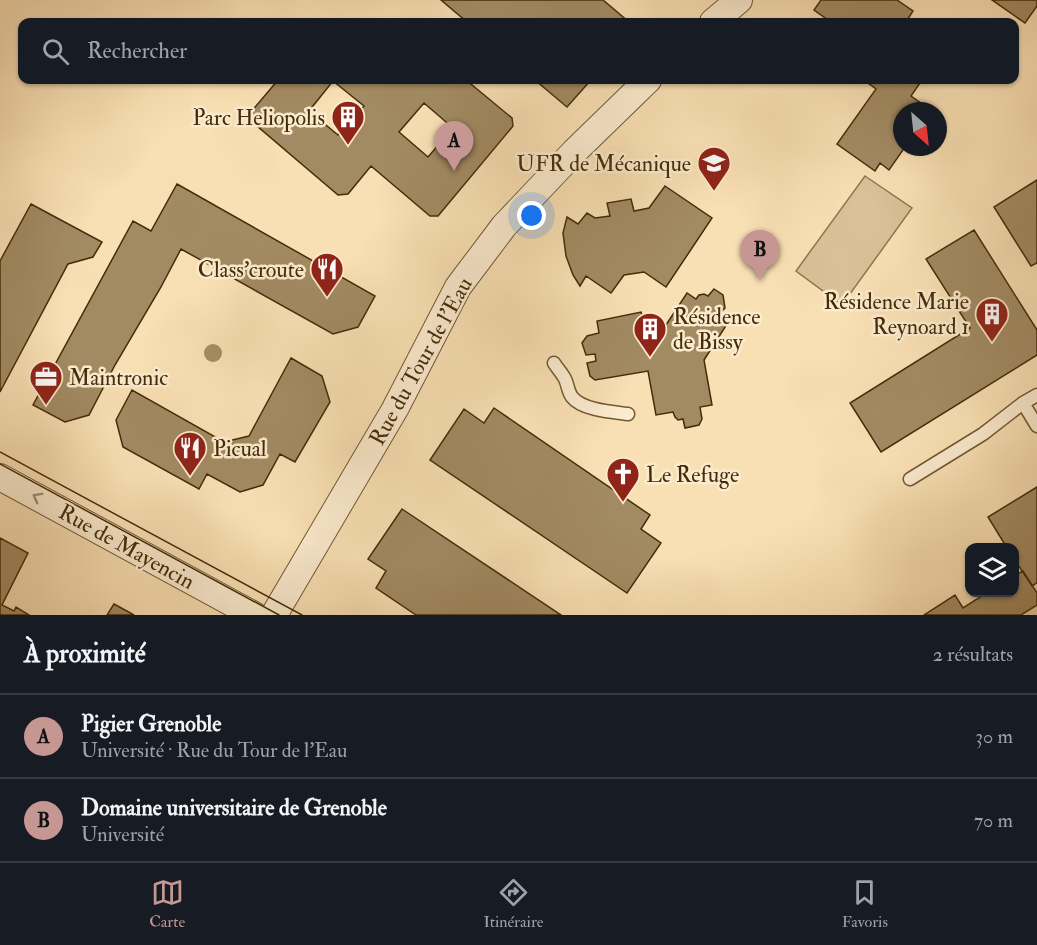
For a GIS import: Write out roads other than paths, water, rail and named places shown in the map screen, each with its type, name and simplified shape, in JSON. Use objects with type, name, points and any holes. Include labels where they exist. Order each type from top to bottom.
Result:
[{"type":"street","points":[[718,18],[739,0]]},
{"type":"street","name":"Rue du Tour de l'Eau","points":[[274,615],[395,409],[458,287],[504,226],[575,151],[644,84]]},
{"type":"street","name":"Rue de Mayencin","points":[[0,477],[254,615]]},
{"type":"lane","points":[[554,363],[564,378],[572,398],[577,402],[603,411],[628,414]]},
{"type":"lane","points":[[910,479],[983,434],[1037,395]]},
{"type":"lane","points":[[1023,403],[1037,426]]},
{"type":"tram line","points":[[0,452],[302,615]]},
{"type":"tram line","points":[[0,464],[279,615]]},
{"type":"place","name":"Parc Heliopolis","points":[[348,146]]},
{"type":"place","name":"Pigier Grenoble","points":[[454,171]]},
{"type":"place","name":"UFR de Mécanique","points":[[714,192]]},
{"type":"place","name":"Domaine universitaire de Grenoble","points":[[760,280]]},
{"type":"place","name":"Class'croute","points":[[327,298]]},
{"type":"place","name":"Résidence Marie Reynoard 1","points":[[992,343]]},
{"type":"place","name":"Résidence de Bissy","points":[[650,358]]},
{"type":"place","name":"Maintronic","points":[[46,406]]},
{"type":"place","name":"Picual","points":[[190,477]]},
{"type":"place","name":"Le Refuge","points":[[623,503]]}]
